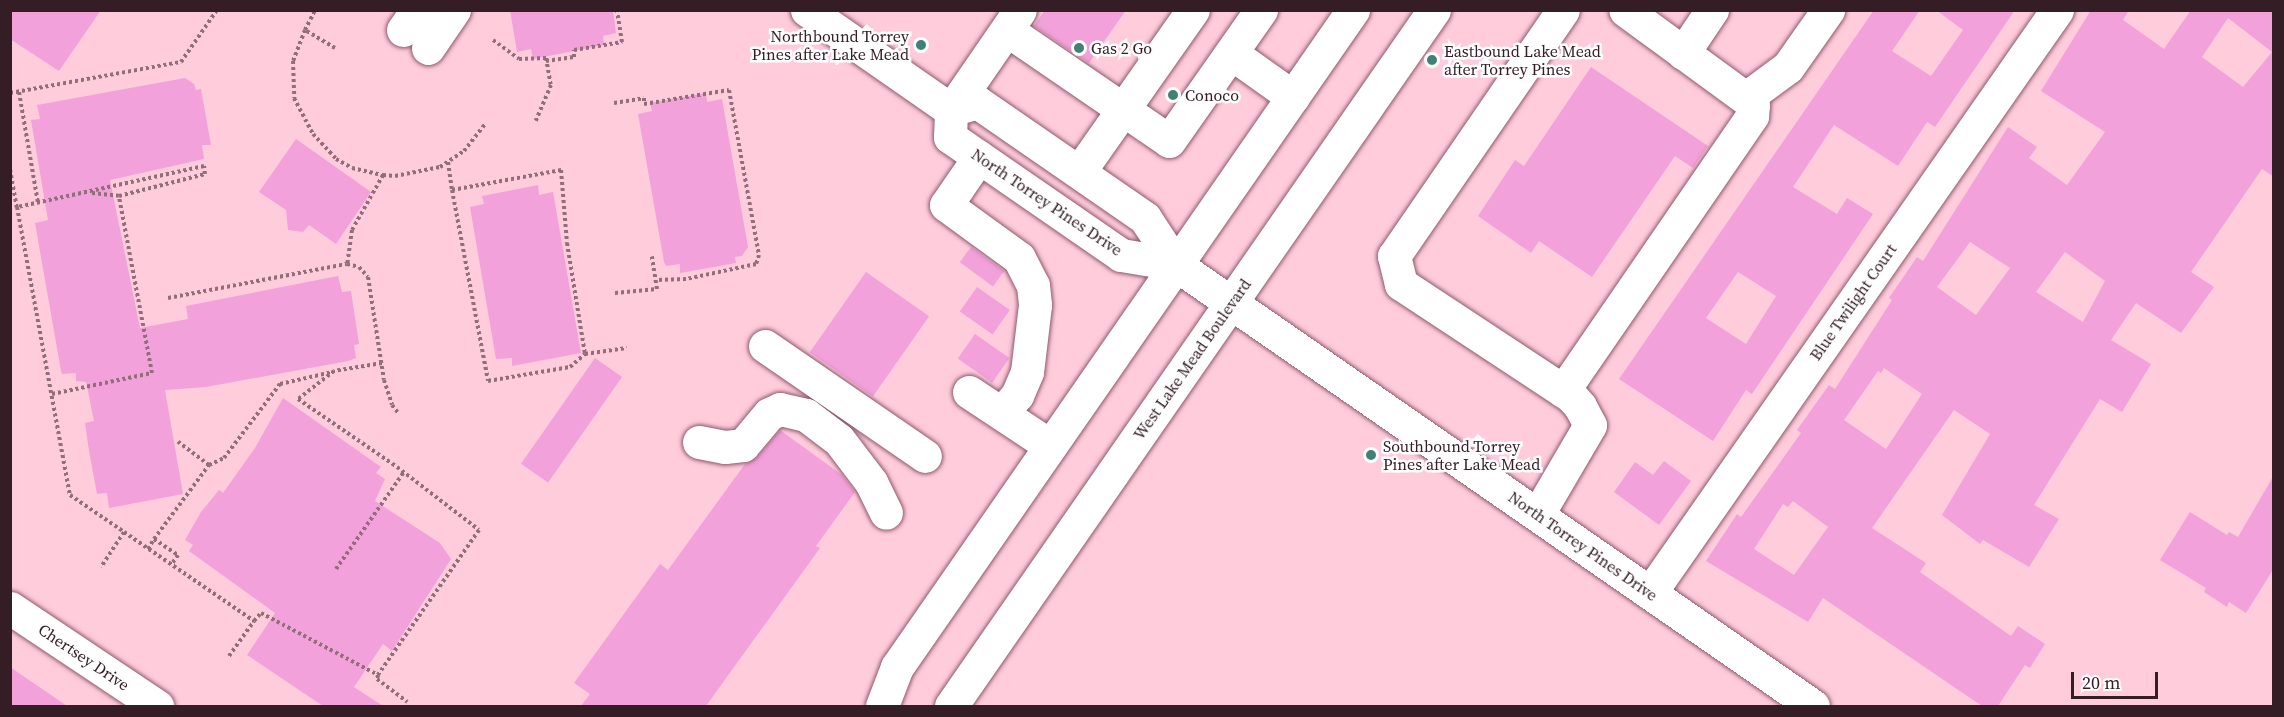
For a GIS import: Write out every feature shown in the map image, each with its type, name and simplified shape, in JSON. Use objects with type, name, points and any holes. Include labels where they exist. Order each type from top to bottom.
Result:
[{"type":"main road","points":[[416,30],[454,10]]},
{"type":"main road","points":[[807,10],[951,110],[1014,20],[1124,110],[1169,141],[1261,10]]},
{"type":"main road","points":[[1079,172],[1193,10]]},
{"type":"main road","points":[[882,706],[897,667],[1353,10]]},
{"type":"main road","name":"West Lake Mead Boulevard","points":[[951,706],[1434,10]]},
{"type":"main road","points":[[1538,514],[1590,425],[1580,406],[1563,391],[1401,284],[1394,256],[1563,10]]},
{"type":"main road","points":[[1563,391],[1752,116],[1752,105],[1746,98],[1624,10]]},
{"type":"main road","points":[[1683,53],[1712,10]]},
{"type":"main road","points":[[1746,98],[1788,67],[1828,10]]},
{"type":"main road","name":"Blue Twilight Court","points":[[1650,593],[2057,10]]},
{"type":"main road","points":[[1231,53],[1293,97]]},
{"type":"main road","name":"North Torrey Pines Drive","points":[[1175,264],[1121,255],[950,137],[951,110],[977,102],[1079,172],[1145,218],[1175,264],[1813,706]]},
{"type":"main road","points":[[980,157],[946,205],[1019,258],[1033,285],[1034,328],[1027,372],[1017,394],[1002,413]]},
{"type":"main road","points":[[765,346],[925,456]]},
{"type":"main road","points":[[969,392],[1049,445]]},
{"type":"main road","points":[[699,442],[724,447],[742,445],[769,414],[780,409],[806,415],[839,440],[871,482],[886,513]]},
{"type":"main road","name":"Chertsey Drive","points":[[10,608],[157,706]]},
{"type":"path","points":[[10,93],[181,62],[217,10]]},
{"type":"path","points":[[315,10],[293,61],[294,98],[301,116],[336,159],[352,168],[383,175],[414,173],[448,162],[464,151],[485,123]]},
{"type":"path","points":[[546,61],[574,57],[574,50],[622,42],[617,10]]},
{"type":"path","points":[[305,30],[335,48]]},
{"type":"path","points":[[493,40],[519,59],[546,58],[551,85],[536,122]]},
{"type":"path","points":[[614,103],[644,98],[644,104],[729,90],[759,255],[756,264],[686,279],[656,280]]},
{"type":"path","points":[[19,92],[38,203]]},
{"type":"path","points":[[448,162],[488,381],[570,367],[585,354],[627,348]]},
{"type":"path","points":[[17,207],[92,193],[119,196],[205,174],[204,166],[96,188],[92,193]]},
{"type":"path","points":[[452,190],[566,168]]},
{"type":"path","points":[[10,169],[70,495],[254,621]]},
{"type":"path","points":[[561,170],[567,243],[585,354]]},
{"type":"path","points":[[347,264],[352,230],[383,175]]},
{"type":"path","points":[[52,394],[152,373],[119,196]]},
{"type":"path","points":[[615,293],[657,290],[652,256]]},
{"type":"path","points":[[168,298],[347,264],[359,267],[368,277],[382,363],[392,405],[399,414]]},
{"type":"path","points":[[148,549],[209,465],[224,458],[280,384],[338,370],[382,363]]},
{"type":"path","points":[[338,370],[298,399],[404,472],[479,530],[378,675],[377,680],[407,702]]},
{"type":"path","points":[[178,442],[209,465]]},
{"type":"path","points":[[336,568],[404,472]]},
{"type":"path","points":[[100,567],[124,532]]},
{"type":"path","points":[[154,539],[178,555],[171,565]]},
{"type":"path","points":[[229,656],[261,613],[378,675]]},
{"type":"building","points":[[10,10],[101,10],[59,71],[10,39]]},
{"type":"building","points":[[510,10],[613,10],[616,33],[603,36],[604,45],[533,59],[531,49],[517,52]]},
{"type":"building","name":"Gas 2 Go","points":[[1045,10],[1126,10],[1089,63],[1034,26]]},
{"type":"building","points":[[1874,10],[1920,10],[1892,51],[1931,76],[1963,30],[1936,10],[2015,10],[1935,127],[1927,122],[1898,166],[1834,125],[1793,187],[1837,214],[1847,198],[1873,214],[1752,394],[1746,390],[1713,441],[1619,379]],"holes":[[[1738,272],[1776,296],[1746,344],[1706,318]]]},
{"type":"building","points":[[2091,10],[2129,10],[2123,20],[2164,49],[2191,10],[2274,10],[2274,177],[2262,169],[2191,272],[2214,287],[2181,333],[2136,303],[2111,340],[2151,364],[2122,412],[2100,399],[2034,505],[2059,519],[2029,567],[1983,540],[1980,544],[1942,515],[1990,434],[1954,410],[1872,528],[1926,563],[1920,572],[2011,636],[2018,626],[2045,644],[2030,668],[2025,665],[1998,706],[1982,706],[1823,598],[1808,622],[1706,561],[1737,514],[1741,517],[1801,433],[1797,430],[1829,385],[1835,389],[1892,300],[1889,298],[1917,257],[1923,261],[2008,127],[2037,147],[2029,158],[2067,185],[2105,132],[2041,91]],"holes":[[[2228,18],[2272,52],[2243,87],[2202,57]],[[1970,242],[2010,268],[1976,315],[1937,287]],[[2065,252],[2105,281],[2083,322],[2036,292]],[[1884,368],[1922,394],[1886,449],[1844,420],[1878,371],[1881,373]],[[1793,501],[1828,527],[1794,575],[1754,549],[1783,504],[1788,507]]]},
{"type":"building","points":[[1591,67],[1708,146],[1693,168],[1675,156],[1592,277],[1539,241],[1531,253],[1478,216],[1515,160],[1524,166]]},
{"type":"building","points":[[185,78],[194,84],[196,90],[201,89],[211,145],[202,145],[204,159],[110,180],[140,328],[188,319],[186,306],[338,276],[342,292],[351,291],[359,344],[354,345],[356,358],[348,361],[206,387],[165,390],[183,494],[109,508],[107,493],[97,494],[89,451],[85,423],[94,421],[86,382],[76,381],[76,373],[62,374],[61,371],[35,223],[48,220],[31,120],[40,119],[37,105]]},
{"type":"building","points":[[706,93],[707,102],[722,99],[748,247],[742,256],[735,257],[736,263],[680,273],[680,264],[666,266],[664,262],[638,114],[652,111],[650,103]]},
{"type":"building","points":[[296,139],[371,192],[336,244],[309,225],[303,232],[288,230],[286,210],[259,192]]},
{"type":"building","points":[[538,185],[539,195],[553,192],[581,353],[512,366],[512,358],[496,359],[470,207],[484,204],[482,196]]},
{"type":"building","points":[[971,247],[1004,271],[993,286],[960,262]]},
{"type":"building","points":[[866,272],[929,316],[873,396],[810,352]]},
{"type":"building","points":[[977,287],[1010,310],[993,335],[960,312]]},
{"type":"building","points":[[975,334],[1009,358],[992,383],[958,359]]},
{"type":"building","points":[[595,358],[622,377],[548,483],[521,464]]},
{"type":"building","points":[[283,398],[381,467],[376,473],[385,479],[375,501],[440,543],[451,559],[392,651],[383,644],[354,687],[383,706],[323,706],[247,655],[275,613],[189,551],[193,545],[185,540],[201,512],[219,490],[223,493],[255,448]]},
{"type":"building","points":[[780,430],[842,475],[855,492],[816,546],[820,548],[706,706],[581,706],[590,694],[574,683],[660,564],[668,570],[745,464],[757,457]]},
{"type":"building","points":[[1664,461],[1691,481],[1659,525],[1614,492],[1635,462],[1653,475]]},
{"type":"building","points":[[2274,475],[2274,568],[2246,613],[2229,602],[2227,607],[2204,592],[2206,588],[2160,560],[2190,512],[2227,535],[2229,532],[2238,537]]},
{"type":"building","points":[[10,667],[67,706],[10,706]]},
{"type":"place","name":"Northbound Torrey Pines after Lake Mead","points":[[921,45]]},
{"type":"place","name":"Gas 2 Go","points":[[1079,48]]},
{"type":"place","name":"Eastbound Lake Mead after Torrey Pines","points":[[1432,60]]},
{"type":"place","name":"Conoco","points":[[1173,95]]},
{"type":"place","name":"Southbound Torrey Pines after Lake Mead","points":[[1371,455]]}]
